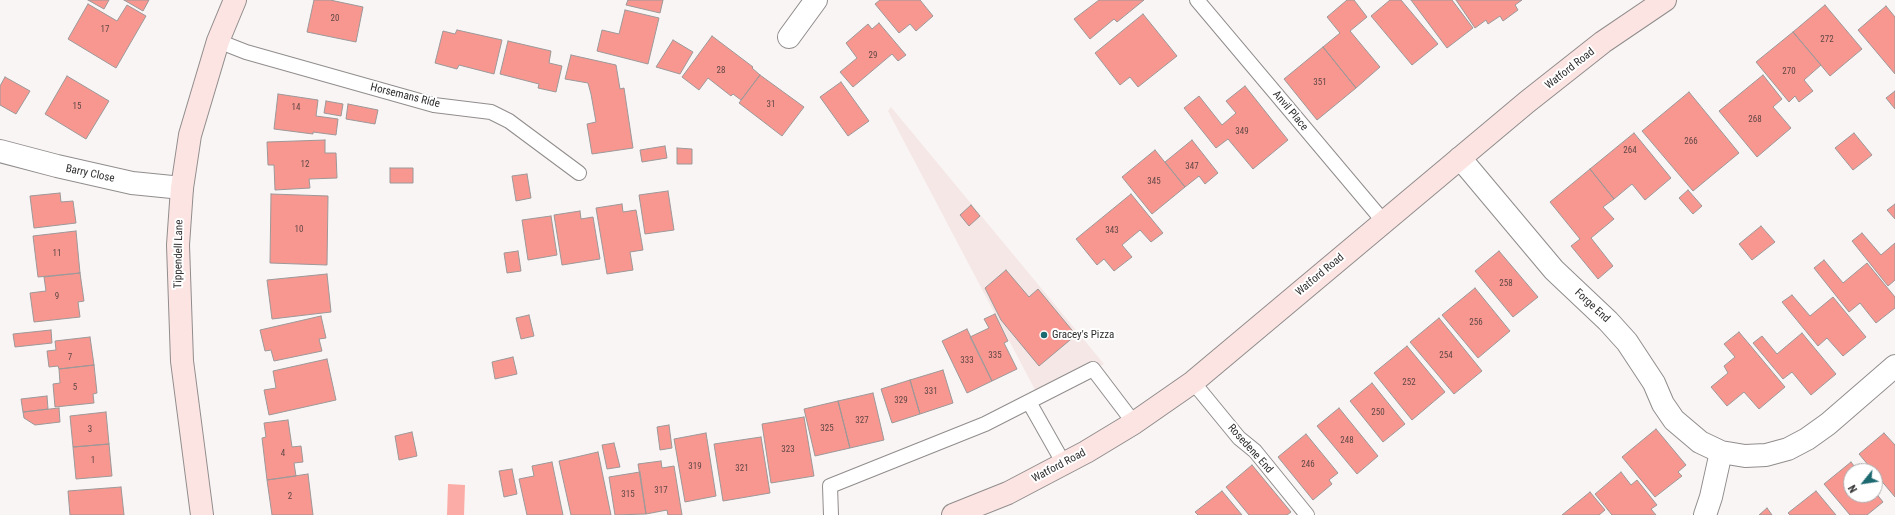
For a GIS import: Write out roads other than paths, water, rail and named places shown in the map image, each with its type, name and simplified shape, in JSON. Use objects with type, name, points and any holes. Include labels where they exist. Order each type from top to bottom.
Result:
[{"type":"main road","name":"Tippendell Lane","points":[[202,515],[182,361],[178,245],[182,188],[190,135],[218,41],[235,0]]},
{"type":"main road","name":"Watford Road","points":[[956,515],[1008,493],[1064,464],[1134,423],[1193,382],[1460,158],[1603,42],[1665,0]]},
{"type":"street","points":[[789,37],[816,0]]},
{"type":"street","name":"Barry Close","points":[[0,152],[132,183],[182,188]]},
{"type":"street","name":"Forge End","points":[[1460,158],[1554,270],[1608,321],[1627,342],[1654,383],[1663,404],[1674,420],[1700,442],[1721,452],[1745,456],[1766,455],[1788,449],[1807,439],[1828,424],[1895,366]]},
{"type":"street","points":[[1705,515],[1711,498],[1721,452]]},
{"type":"lane","name":"Anvil Place","points":[[1197,0],[1384,222]]},
{"type":"lane","name":"Horsemans Ride","points":[[218,41],[246,52],[434,105],[491,112],[509,120],[579,173]]},
{"type":"lane","points":[[831,515],[830,486],[985,424],[1093,369],[1134,423]]},
{"type":"lane","name":"Rosedene End","points":[[1193,382],[1240,438],[1255,451],[1307,515]]},
{"type":"lane","points":[[1028,402],[1064,464]]},
{"type":"place","name":"Gracey's Pizza","points":[[1044,335]]}]
